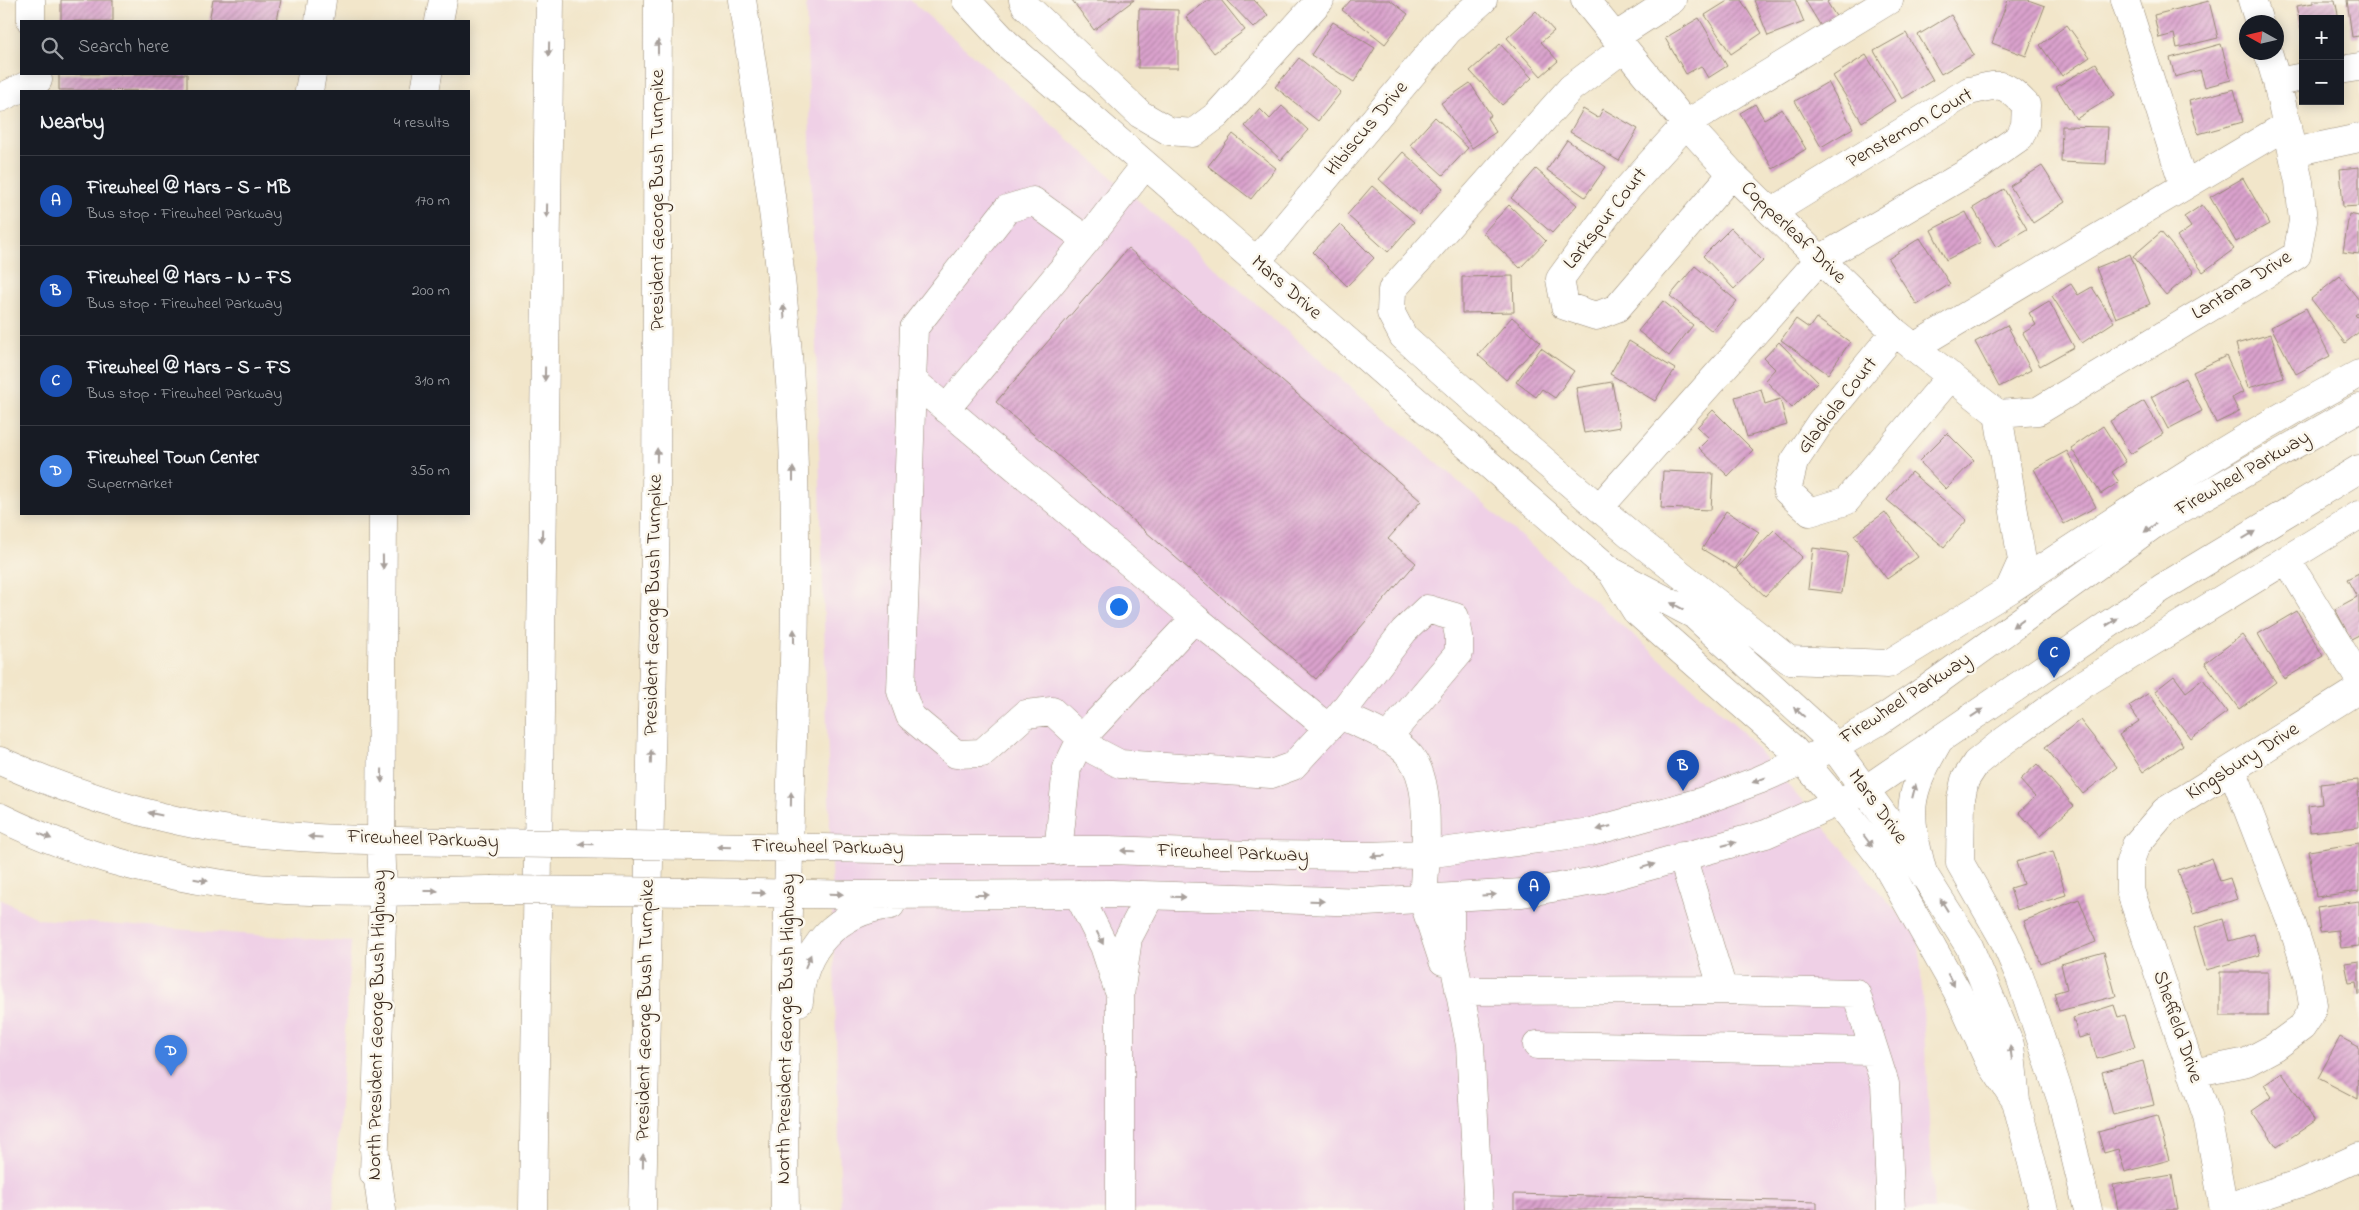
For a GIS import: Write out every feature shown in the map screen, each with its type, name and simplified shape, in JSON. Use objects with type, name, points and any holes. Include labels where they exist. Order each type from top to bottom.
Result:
[{"type":"main road","points":[[31,20],[32,0]]},
{"type":"main road","points":[[319,20],[322,0]]},
{"type":"main road","points":[[439,20],[443,0]]},
{"type":"main road","points":[[533,1210],[550,0]]},
{"type":"main road","name":"President George Bush Turnpike","points":[[642,1210],[656,483],[658,0]]},
{"type":"main road","name":"North President George Bush Highway","points":[[742,0],[781,269],[793,437],[794,644],[788,894],[784,1147],[785,1210]]},
{"type":"main road","name":"Mars Drive","points":[[966,0],[1006,43],[1611,571],[1694,615],[1825,735],[1923,873],[1969,946],[2010,1045],[2016,1101],[2044,1210]]},
{"type":"main road","points":[[1023,0],[1026,6],[1140,114],[1169,131],[1194,133],[1217,115],[1320,0]]},
{"type":"main road","name":"Hibiscus Drive","points":[[1256,262],[1448,31],[1483,0]]},
{"type":"main road","name":"Copperleaf Drive","points":[[1585,0],[1686,124],[1732,174],[1905,340],[1998,414]]},
{"type":"main road","points":[[1672,0],[1619,42],[1571,88],[1392,290],[1391,313],[1403,336],[1496,420],[1599,508],[1789,660],[1888,664],[2284,414],[2359,374]]},
{"type":"main road","points":[[1686,124],[1889,0]]},
{"type":"main road","points":[[2126,0],[2184,186]]},
{"type":"main road","points":[[2252,0],[2257,15]]},
{"type":"main road","name":"Lantana Drive","points":[[1998,414],[2038,411],[2297,255],[2303,222],[2300,182],[2287,125],[2290,79],[2275,60]]},
{"type":"main road","points":[[2344,69],[2359,67]]},
{"type":"main road","points":[[309,90],[312,75]]},
{"type":"main road","points":[[425,90],[428,75]]},
{"type":"main road","points":[[0,98],[38,82]]},
{"type":"main road","name":"Penstemon Court","points":[[1772,212],[1968,92],[1996,85],[2009,88],[2026,105],[2025,125],[2020,137],[1977,167],[1820,259]]},
{"type":"main road","name":"Larkspur Court","points":[[1686,124],[1620,197],[1560,279],[1565,306],[1596,316],[1617,308],[1732,174]]},
{"type":"main road","points":[[1905,340],[2184,186],[2287,125]]},
{"type":"main road","points":[[2293,152],[2359,138]]},
{"type":"main road","points":[[946,409],[1087,240],[1095,226],[1146,165]]},
{"type":"main road","points":[[1087,240],[1033,201],[1007,209],[914,328],[901,692],[910,716],[956,754],[982,754],[1026,714],[1052,711],[1095,751],[1120,764],[1271,774],[1293,766],[1334,721],[1404,631],[1427,609],[1455,618],[1459,636],[1459,653],[1387,738]]},
{"type":"main road","points":[[1599,508],[1820,259]]},
{"type":"main road","name":"Gladiola Court","points":[[1905,340],[1820,423],[1794,462],[1787,492],[1810,512],[1846,501],[1951,376]]},
{"type":"main road","points":[[912,380],[1195,618],[1334,721],[1387,738],[1410,756],[1420,777],[1426,854],[1423,900],[1442,958],[1459,991]]},
{"type":"main road","name":"Firewheel Parkway","points":[[0,761],[74,792],[126,807],[215,827],[261,834],[382,840],[1068,851],[1260,856],[1426,854],[1591,832],[1700,802],[1804,762],[1834,747],[1878,722],[1907,702],[2156,523],[2359,408]]},
{"type":"main road","points":[[1998,414],[2022,561],[2008,590]]},
{"type":"main road","points":[[0,817],[71,846],[130,864],[198,880],[270,889],[933,895],[1078,894],[1366,902],[1522,893],[1595,881],[1766,834],[1865,790],[1941,736],[2162,588],[2359,470]]},
{"type":"main road","name":"North President George Bush Highway","points":[[373,1210],[382,891],[383,515]]},
{"type":"main road","points":[[2088,1210],[2062,1102],[2020,977],[2004,940],[1960,863],[1960,798],[1965,780],[1976,763],[2082,685],[2174,626],[2287,560],[2359,515]]},
{"type":"main road","points":[[2287,560],[2359,679]]},
{"type":"main road","name":"Mars Drive","points":[[1611,571],[1636,611],[1762,721],[1804,762],[1838,802],[1884,863],[1957,991],[1988,1059],[2016,1101]]},
{"type":"main road","points":[[1068,851],[1081,739],[1195,618]]},
{"type":"main road","name":"Kingsbury Drive","points":[[2136,845],[2165,811],[2359,689]]},
{"type":"main road","points":[[1923,873],[1912,831],[1912,798],[1917,782],[1941,736]]},
{"type":"main road","points":[[2192,1073],[2247,1062],[2275,1047],[2302,1027],[2310,1015],[2313,1005],[2308,974],[2292,924],[2232,769]]},
{"type":"main road","name":"Sheffield Drive","points":[[2136,845],[2130,861],[2130,890],[2207,1116],[2224,1209]]},
{"type":"main road","points":[[1682,856],[1723,990]]},
{"type":"main road","points":[[1078,894],[1104,946],[1120,995]]},
{"type":"main road","points":[[784,1147],[794,1105],[800,987],[811,953],[834,927],[857,912],[911,903],[933,895]]},
{"type":"main road","points":[[1120,1210],[1120,995],[1128,938],[1150,896]]},
{"type":"main road","points":[[1450,898],[1450,942],[1470,1045],[1480,1210]]},
{"type":"main road","points":[[1459,991],[1723,990],[1856,992],[1885,1084],[1891,1210]]},
{"type":"main road","points":[[1537,1045],[1874,1051]]},
{"type":"main road","points":[[374,1149],[382,1210]]},
{"type":"main road","points":[[2224,1209],[2304,1182],[2359,1157]]},
{"type":"shaded area","points":[[806,0],[910,0],[1740,729],[1919,938],[1934,1210],[841,1210]]},
{"type":"shaded area","points":[[0,899],[39,919],[351,942],[333,1210],[0,1210]]},
{"type":"building","points":[[61,0],[113,0],[113,20],[61,20]]},
{"type":"building","points":[[213,0],[281,0],[277,20],[209,20]]},
{"type":"building","points":[[1072,0],[1134,0],[1094,30]]},
{"type":"building","points":[[1208,0],[1221,0],[1245,30],[1214,53],[1186,17]]},
{"type":"building","points":[[1227,0],[1254,0],[1268,15],[1254,28]]},
{"type":"building","points":[[1351,0],[1390,0],[1408,14],[1385,44],[1342,10]]},
{"type":"building","points":[[1729,0],[1741,0],[1762,33],[1731,54],[1705,15]]},
{"type":"building","points":[[1754,0],[1795,0],[1804,22],[1768,36]]},
{"type":"building","points":[[1805,0],[1830,0],[1827,2],[1837,18],[1822,28]]},
{"type":"building","points":[[2008,0],[2028,0],[2045,6],[2026,56],[1992,43]]},
{"type":"building","points":[[2313,0],[2335,0],[2338,15],[2299,15],[2299,20],[2296,6],[2313,3]]},
{"type":"building","points":[[2347,0],[2359,0],[2359,36],[2352,37]]},
{"type":"building","points":[[2209,1],[2218,38],[2177,48],[2174,34],[2159,38],[2154,15]]},
{"type":"building","points":[[1139,9],[1178,10],[1178,68],[1138,68]]},
{"type":"building","points":[[1536,11],[1554,31],[1541,42],[1558,61],[1541,76],[1507,38]]},
{"type":"building","points":[[1951,15],[1974,55],[1941,74],[1918,35]]},
{"type":"building","points":[[1699,18],[1727,66],[1708,78],[1701,66],[1686,74],[1665,38]]},
{"type":"building","points":[[1333,22],[1375,48],[1354,82],[1311,55]]},
{"type":"building","points":[[2067,25],[2090,57],[2062,76],[2040,45]]},
{"type":"building","points":[[1906,33],[1933,80],[1902,99],[1874,51]]},
{"type":"building","points":[[1500,44],[1532,78],[1502,105],[1470,71]]},
{"type":"building","points":[[2221,44],[2231,80],[2205,87],[2200,70],[2175,77],[2170,58]]},
{"type":"building","points":[[1866,55],[1895,101],[1862,122],[1833,76]]},
{"type":"building","points":[[1299,58],[1341,92],[1318,121],[1275,87]]},
{"type":"building","points":[[2096,63],[2115,95],[2076,119],[2056,87]]},
{"type":"building","points":[[59,75],[187,75],[187,90],[59,90]]},
{"type":"building","points":[[1828,82],[1853,128],[1821,147],[1795,101]]},
{"type":"building","points":[[1470,83],[1491,115],[1487,118],[1496,132],[1472,148],[1441,103]]},
{"type":"building","points":[[2234,89],[2243,122],[2198,134],[2189,101]]},
{"type":"building","points":[[1755,104],[1764,119],[1782,109],[1806,149],[1773,169],[1740,113]]},
{"type":"building","points":[[1282,106],[1308,130],[1281,160],[1245,126],[1260,109],[1270,119]]},
{"type":"building","points":[[1583,109],[1598,118],[1603,109],[1638,129],[1619,161],[1570,132]]},
{"type":"building","points":[[1435,117],[1468,148],[1443,175],[1410,145]]},
{"type":"building","points":[[2062,126],[2108,127],[2106,164],[2061,162]]},
{"type":"building","points":[[1233,134],[1276,168],[1251,199],[1208,166]]},
{"type":"building","points":[[1567,140],[1606,167],[1585,197],[1547,170]]},
{"type":"building","points":[[1403,152],[1443,188],[1419,215],[1379,179]]},
{"type":"building","points":[[2042,166],[2065,202],[2033,223],[2010,186]]},
{"type":"building","points":[[2359,167],[2359,206],[2343,207],[2340,169]]},
{"type":"building","points":[[1536,169],[1577,205],[1552,233],[1511,198]]},
{"type":"building","points":[[2243,178],[2269,224],[2236,242],[2210,197]]},
{"type":"building","points":[[1372,186],[1414,222],[1388,252],[1347,215]]},
{"type":"building","points":[[2004,189],[2027,229],[1996,247],[1973,208]]},
{"type":"building","points":[[1509,205],[1546,241],[1520,268],[1483,233]]},
{"type":"building","points":[[2202,205],[2234,249],[2203,272],[2177,237],[2191,227],[2184,217]]},
{"type":"building","points":[[1966,212],[1981,242],[1946,260],[1931,230]]},
{"type":"building","points":[[2349,214],[2359,216],[2359,254],[2343,252]]},
{"type":"building","points":[[1340,224],[1374,258],[1347,286],[1313,252]]},
{"type":"building","points":[[1731,228],[1763,261],[1734,289],[1703,256]]},
{"type":"building","points":[[2161,232],[2194,272],[2166,295],[2133,256]]},
{"type":"building","points":[[1920,238],[1950,284],[1917,305],[1888,259]]},
{"type":"building","points":[[1128,248],[1421,501],[1388,539],[1416,563],[1316,679],[996,402]]},
{"type":"building","points":[[2130,254],[2150,304],[2116,318],[2096,268]]},
{"type":"building","points":[[1695,266],[1737,301],[1712,331],[1670,296]]},
{"type":"building","points":[[1513,276],[1514,312],[1462,313],[1462,277]]},
{"type":"building","points":[[2340,276],[2359,300],[2359,312],[2355,315],[2359,319],[2359,332],[2345,343],[2311,299]]},
{"type":"building","points":[[2071,284],[2078,295],[2092,287],[2114,322],[2082,343],[2052,296]]},
{"type":"building","points":[[1663,301],[1693,325],[1669,356],[1638,331]]},
{"type":"building","points":[[2049,301],[2074,347],[2040,366],[2023,333],[2036,325],[2029,313]]},
{"type":"building","points":[[2306,308],[2330,356],[2296,374],[2271,327]]},
{"type":"building","points":[[1512,317],[1540,342],[1506,380],[1478,355]]},
{"type":"building","points":[[1816,318],[1850,342],[1828,374],[1781,340],[1796,319],[1809,328]]},
{"type":"building","points":[[2007,325],[2031,370],[1999,387],[1975,342]]},
{"type":"building","points":[[2271,334],[2284,378],[2248,388],[2236,344]]},
{"type":"building","points":[[1629,341],[1675,369],[1655,401],[1610,374]]},
{"type":"building","points":[[1779,342],[1818,382],[1792,408],[1765,380],[1775,369],[1764,358]]},
{"type":"building","points":[[1541,348],[1574,371],[1555,398],[1542,389],[1536,397],[1516,382]]},
{"type":"building","points":[[2226,356],[2243,392],[2232,398],[2239,412],[2216,423],[2193,372]]},
{"type":"building","points":[[2185,378],[2202,411],[2168,429],[2151,397]]},
{"type":"building","points":[[1612,382],[1620,427],[1584,433],[1576,388]]},
{"type":"building","points":[[1761,389],[1765,404],[1780,399],[1787,425],[1747,437],[1735,397]]},
{"type":"building","points":[[2144,401],[2163,434],[2130,454],[2110,421]]},
{"type":"building","points":[[1713,410],[1753,450],[1728,476],[1699,448],[1709,438],[1697,427]]},
{"type":"building","points":[[2103,426],[2126,462],[2112,472],[2119,482],[2101,494],[2071,448]]},
{"type":"building","points":[[1947,433],[1974,460],[1946,489],[1919,461]]},
{"type":"building","points":[[2067,451],[2096,507],[2064,524],[2034,469]]},
{"type":"building","points":[[1663,471],[1713,473],[1711,510],[1661,508]]},
{"type":"building","points":[[1911,472],[1967,520],[1944,547],[1887,500]]},
{"type":"building","points":[[1726,511],[1759,532],[1735,569],[1702,549]]},
{"type":"building","points":[[1885,512],[1918,557],[1887,579],[1854,535]]},
{"type":"building","points":[[1774,530],[1802,557],[1765,596],[1736,569]]},
{"type":"building","points":[[1813,548],[1848,553],[1842,593],[1808,589]]},
{"type":"building","points":[[2359,573],[2359,635],[2351,639],[2335,609],[2357,597],[2347,579]]},
{"type":"building","points":[[2297,611],[2323,656],[2284,679],[2258,634]]},
{"type":"building","points":[[2242,635],[2276,682],[2239,709],[2205,663]]},
{"type":"building","points":[[2174,676],[2186,692],[2203,679],[2227,712],[2191,739],[2155,691]]},
{"type":"building","points":[[2149,693],[2183,745],[2143,772],[2119,735],[2139,721],[2129,706]]},
{"type":"building","points":[[2080,720],[2117,767],[2083,794],[2045,747]]},
{"type":"building","points":[[2037,764],[2074,806],[2040,836],[2019,812],[2035,797],[2020,780]]},
{"type":"building","points":[[2358,780],[2359,827],[2310,832],[2308,806],[2322,804],[2320,784]]},
{"type":"building","points":[[2359,843],[2359,891],[2316,897],[2309,851]]},
{"type":"building","points":[[2053,851],[2066,895],[2017,910],[2010,888],[2023,884],[2016,862]]},
{"type":"building","points":[[2212,858],[2220,881],[2230,878],[2237,899],[2193,914],[2178,870]]},
{"type":"building","points":[[2079,899],[2096,942],[2041,964],[2024,921]]},
{"type":"building","points":[[2359,901],[2359,946],[2341,948],[2338,930],[2320,932],[2317,907]]},
{"type":"building","points":[[2223,919],[2229,941],[2254,934],[2260,955],[2206,970],[2194,928]]},
{"type":"building","points":[[2104,952],[2116,996],[2059,1011],[2054,993],[2067,989],[2061,964]]},
{"type":"building","points":[[2359,961],[2358,995],[2356,982],[2349,983],[2345,963]]},
{"type":"building","points":[[2220,972],[2268,972],[2268,1016],[2220,1016]]},
{"type":"building","points":[[2114,1005],[2118,1017],[2125,1015],[2135,1047],[2097,1059],[2090,1035],[2079,1038],[2073,1018]]},
{"type":"building","points":[[2340,1037],[2359,1047],[2358,1099],[2318,1078]]},
{"type":"building","points":[[2143,1061],[2154,1105],[2113,1115],[2102,1072]]},
{"type":"building","points":[[2282,1073],[2315,1121],[2277,1147],[2252,1111],[2272,1097],[2264,1085]]},
{"type":"building","points":[[2157,1116],[2169,1160],[2125,1172],[2118,1149],[2104,1153],[2098,1132]]},
{"type":"building","points":[[2172,1175],[2178,1210],[2118,1210],[2113,1185]]},
{"type":"building","points":[[1514,1194],[1817,1202],[1817,1210],[1514,1210]]},
{"type":"place","name":"Firewheel @ Mars - S - FS","points":[[2054,678]]},
{"type":"place","name":"Firewheel @ Mars - N - FS","points":[[1683,791]]},
{"type":"place","name":"Firewheel @ Mars - S - MB","points":[[1534,912]]},
{"type":"place","name":"Firewheel Town Center","points":[[171,1076]]}]
